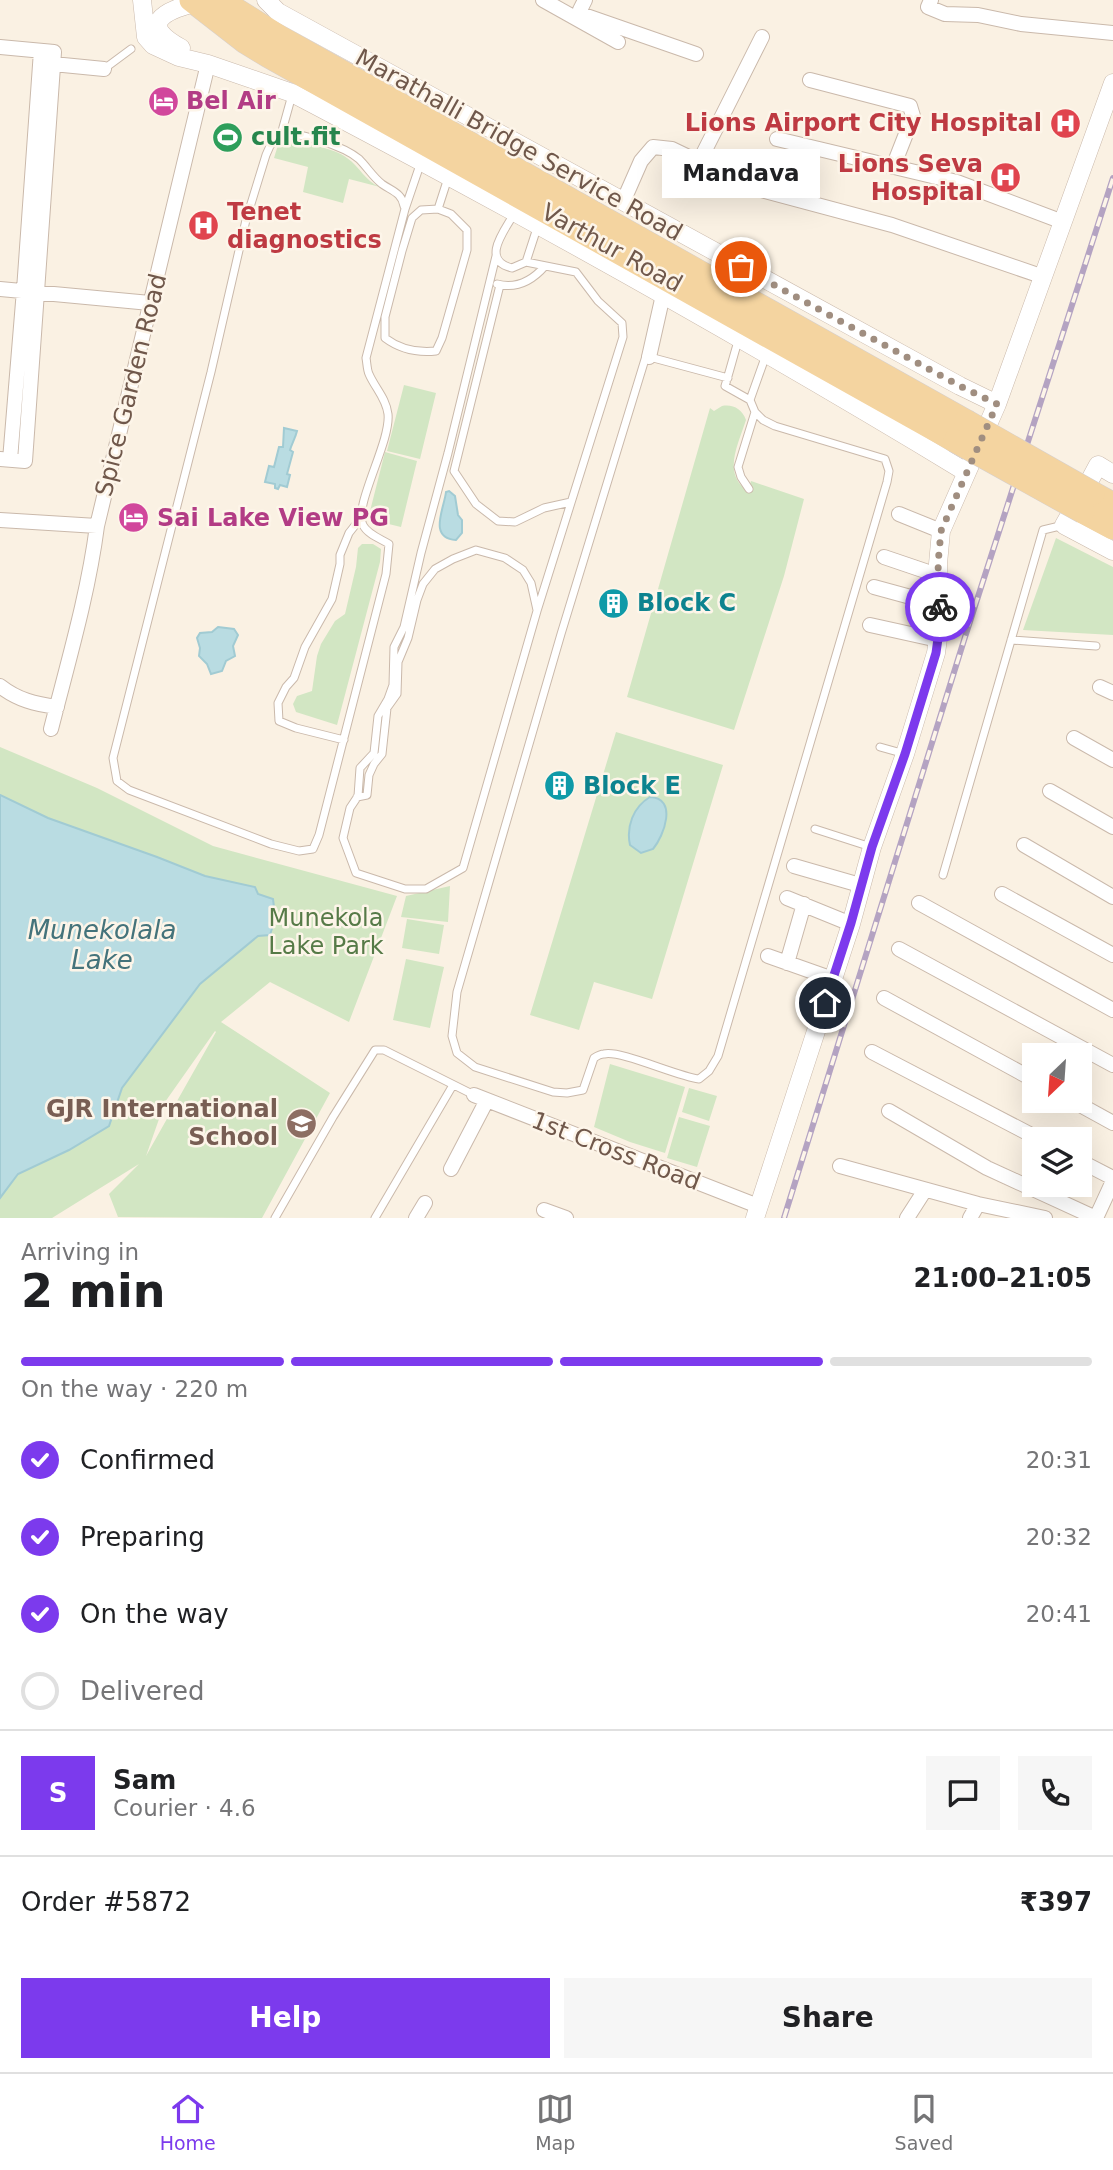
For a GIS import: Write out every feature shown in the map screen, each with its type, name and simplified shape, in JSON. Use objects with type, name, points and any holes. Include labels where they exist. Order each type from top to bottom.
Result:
[{"type":"main road","name":"Varthur Road","points":[[192,1],[245,42],[268,56],[727,312],[1090,496],[1113,528]]},
{"type":"main road","name":"Varthur Road","points":[[229,4],[292,44],[960,431]]},
{"type":"street","points":[[142,0],[148,41],[179,57],[208,64],[292,93],[515,212],[767,353],[966,472]]},
{"type":"street","name":"Marathalli Bridge Service Road","points":[[266,0],[278,12],[997,404]]},
{"type":"street","points":[[543,0],[618,42]]},
{"type":"street","points":[[585,0],[581,14],[696,54]]},
{"type":"street","points":[[930,0],[928,8],[945,14],[978,15],[1021,24],[1113,33]]},
{"type":"street","points":[[192,1],[165,13],[158,26],[159,32],[208,64]]},
{"type":"street","points":[[699,162],[762,37]]},
{"type":"street","points":[[0,47],[49,55],[104,69]]},
{"type":"street","points":[[31,291],[5,460],[25,461],[31,291],[49,55]]},
{"type":"street","name":"Spice Garden Road","points":[[51,729],[208,64]]},
{"type":"street","points":[[810,80],[910,106],[913,116],[893,167]]},
{"type":"street","points":[[757,1212],[936,653],[941,531],[997,404],[1113,83]]},
{"type":"street","points":[[777,139],[957,182],[1063,222]]},
{"type":"street","points":[[623,202],[641,161],[653,147],[672,149],[750,187],[892,225],[1044,277]]},
{"type":"street","points":[[0,289],[150,303]]},
{"type":"street","points":[[649,357],[663,295]]},
{"type":"street","points":[[1090,496],[1113,551]]},
{"type":"street","points":[[899,514],[941,531]]},
{"type":"street","points":[[0,520],[97,526]]},
{"type":"street","points":[[884,557],[940,576]]},
{"type":"street","points":[[874,587],[940,605]]},
{"type":"street","points":[[870,625],[938,640]]},
{"type":"street","points":[[0,686],[12,696],[25,701],[57,707]]},
{"type":"street","points":[[1074,738],[1113,760]]},
{"type":"street","points":[[1050,790],[1113,827]]},
{"type":"street","points":[[1024,845],[1113,897]]},
{"type":"street","points":[[794,866],[860,885]]},
{"type":"street","points":[[1002,894],[1113,955]]},
{"type":"street","points":[[787,898],[851,923]]},
{"type":"street","points":[[919,903],[1113,1010]]},
{"type":"street","points":[[788,963],[804,904]]},
{"type":"street","points":[[899,948],[1113,1065]]},
{"type":"street","points":[[768,956],[833,979]]},
{"type":"street","points":[[884,998],[1022,1073]]},
{"type":"street","points":[[872,1052],[1022,1130]]},
{"type":"street","points":[[451,1169],[481,1098]]},
{"type":"street","name":"1st Cross Road","points":[[481,1098],[757,1212]]},
{"type":"street","points":[[889,1111],[987,1168],[1096,1218],[1113,1180],[1092,1168]]},
{"type":"street","points":[[1092,1111],[1113,1122]]},
{"type":"street","points":[[840,1166],[978,1204],[1045,1218]]},
{"type":"street","points":[[907,1218],[925,1190]]},
{"type":"street","points":[[416,1218],[425,1203]]},
{"type":"street","points":[[970,1218],[978,1204]]},
{"type":"street","points":[[544,1210],[566,1218]]},
{"type":"lane","points":[[104,69],[131,49]]},
{"type":"lane","points":[[292,93],[282,131],[276,136],[266,155],[246,220],[211,372],[113,758],[117,781],[129,790],[271,844],[299,851],[313,849],[344,740],[389,556],[389,544],[364,528],[360,519]]},
{"type":"lane","points":[[282,131],[344,149],[359,159],[380,183],[394,190],[403,199],[405,209]]},
{"type":"lane","points":[[344,740],[279,721],[278,703],[294,678],[305,647],[332,599],[340,555],[349,533],[360,519],[386,434],[388,413],[380,390],[368,373],[366,358],[405,209],[421,161]]},
{"type":"lane","points":[[438,209],[449,176]]},
{"type":"lane","points":[[438,209],[452,214],[467,230],[467,250],[442,338],[436,351],[420,353],[397,346],[385,338],[385,317],[412,218],[421,210],[438,209]]},
{"type":"lane","points":[[515,212],[498,242],[404,627],[394,647],[393,685],[378,716],[374,753],[360,768],[357,797],[350,808],[344,838],[356,873],[405,889],[426,889],[463,868],[537,611],[623,337],[622,323],[598,300],[576,272],[526,262]]},
{"type":"lane","points":[[496,256],[502,264],[512,268],[522,265],[526,262],[538,225]]},
{"type":"lane","points":[[490,281],[500,285],[530,281],[545,266]]},
{"type":"lane","points":[[500,285],[454,471],[476,504],[498,521],[515,522],[544,508],[571,502]]},
{"type":"lane","points":[[726,382],[739,338]]},
{"type":"lane","points":[[750,400],[767,353]]},
{"type":"lane","points":[[646,356],[649,357],[726,382],[750,400],[755,412],[763,420],[885,459],[889,471],[884,496],[718,1056],[709,1071],[699,1079],[606,1053],[594,1058],[583,1090],[553,1093],[475,1067],[457,1053],[452,1036],[457,992],[635,386],[646,356]]},
{"type":"lane","points":[[749,489],[738,467],[755,412]]},
{"type":"lane","points":[[943,875],[1043,530],[1090,496]]},
{"type":"lane","points":[[357,797],[367,795],[369,775],[382,754],[387,708],[397,694],[398,662],[423,584],[435,569],[476,550],[505,558],[523,570],[531,583],[537,611]]},
{"type":"lane","points":[[1011,640],[1096,646]]},
{"type":"lane","points":[[880,747],[905,754]]},
{"type":"lane","points":[[815,829],[872,847]]},
{"type":"lane","points":[[275,1218],[375,1050],[384,1050],[481,1098]]},
{"type":"lane","points":[[375,1218],[453,1085]]},
{"type":"green space","points":[[283,140],[320,147],[342,155],[380,187],[349,179],[343,203],[303,192],[308,167],[274,158],[278,145]]},
{"type":"green space","points":[[404,385],[436,393],[420,459],[387,451]]},
{"type":"green space","points":[[722,406],[737,408],[746,420],[734,458],[734,468],[740,484],[748,491],[751,481],[804,499],[784,576],[734,730],[627,697],[710,408],[714,411]]},
{"type":"green space","points":[[385,452],[417,461],[401,527],[368,519]]},
{"type":"green space","points":[[1056,538],[1113,567],[1113,635],[1023,630]]},
{"type":"green space","points":[[362,544],[373,544],[381,549],[380,562],[337,725],[296,712],[293,704],[297,696],[312,691],[321,644],[335,621],[345,614],[358,548]]},
{"type":"green space","points":[[616,732],[723,765],[652,999],[594,982],[579,1030],[530,1015]]},
{"type":"green space","name":"Munekola Lake Park","points":[[0,747],[97,788],[213,846],[397,896],[349,1022],[270,982],[221,1022],[330,1093],[262,1218],[118,1217],[109,1194],[139,1164],[52,1218],[0,1218],[0,1198],[18,1174],[69,1150],[109,1126],[122,1088],[200,984],[258,936],[258,894],[255,887],[205,876],[48,818],[0,795]],"holes":[[[216,1032],[146,1156],[165,1102]]]},
{"type":"green space","points":[[450,886],[448,922],[401,917],[406,896]]},
{"type":"green space","points":[[407,919],[444,925],[439,954],[402,948]]},
{"type":"green space","points":[[406,959],[444,967],[430,1028],[393,1020]]},
{"type":"green space","points":[[610,1064],[685,1087],[665,1153],[594,1127]]},
{"type":"green space","points":[[689,1088],[717,1096],[709,1121],[682,1112]]},
{"type":"green space","points":[[679,1117],[710,1126],[697,1167],[667,1158]]},
{"type":"water","points":[[284,428],[297,431],[290,450],[293,452],[287,474],[290,475],[287,487],[280,485],[278,489],[275,484],[265,482],[269,466],[274,467],[279,447],[283,447]]},
{"type":"water","points":[[449,491],[455,496],[458,515],[462,520],[462,533],[456,540],[447,538],[440,528],[446,492]]},
{"type":"water","points":[[218,627],[234,629],[238,635],[233,646],[235,656],[226,661],[222,671],[211,674],[207,664],[199,656],[197,638],[200,633],[212,632]]},
{"type":"water","name":"Munekolala Lake","points":[[0,795],[48,818],[205,876],[255,887],[258,894],[273,899],[274,913],[270,935],[258,936],[200,984],[122,1088],[109,1126],[69,1150],[18,1174],[0,1198]]},
{"type":"water","points":[[650,797],[659,799],[664,804],[666,818],[661,836],[653,849],[641,853],[630,845],[630,825],[639,806]]},
{"type":"railway","points":[[784,1218],[965,637],[1113,178]]},
{"type":"way so far","points":[[741,267],[997,404],[941,531],[938,564],[940,607]]},
{"type":"place","name":"Bel Air","points":[[163,101]]},
{"type":"place","name":"Lions Airport City Hospital","points":[[1065,123]]},
{"type":"place","name":"cult.fit","points":[[228,137]]},
{"type":"place","name":"Lions Seva Hospital","points":[[1006,178]]},
{"type":"place","name":"Tenet diagnostics","points":[[204,226]]},
{"type":"place","name":"Mandava","points":[[741,267]]},
{"type":"place","name":"Sai Lake View PG","points":[[134,518]]},
{"type":"place","name":"Block C","points":[[614,603]]},
{"type":"place","name":"Block E","points":[[560,786]]},
{"type":"place","name":"GJR International School","points":[[301,1123]]},
{"type":"route","points":[[825,1003],[872,847],[905,754],[936,653],[940,607]]}]
